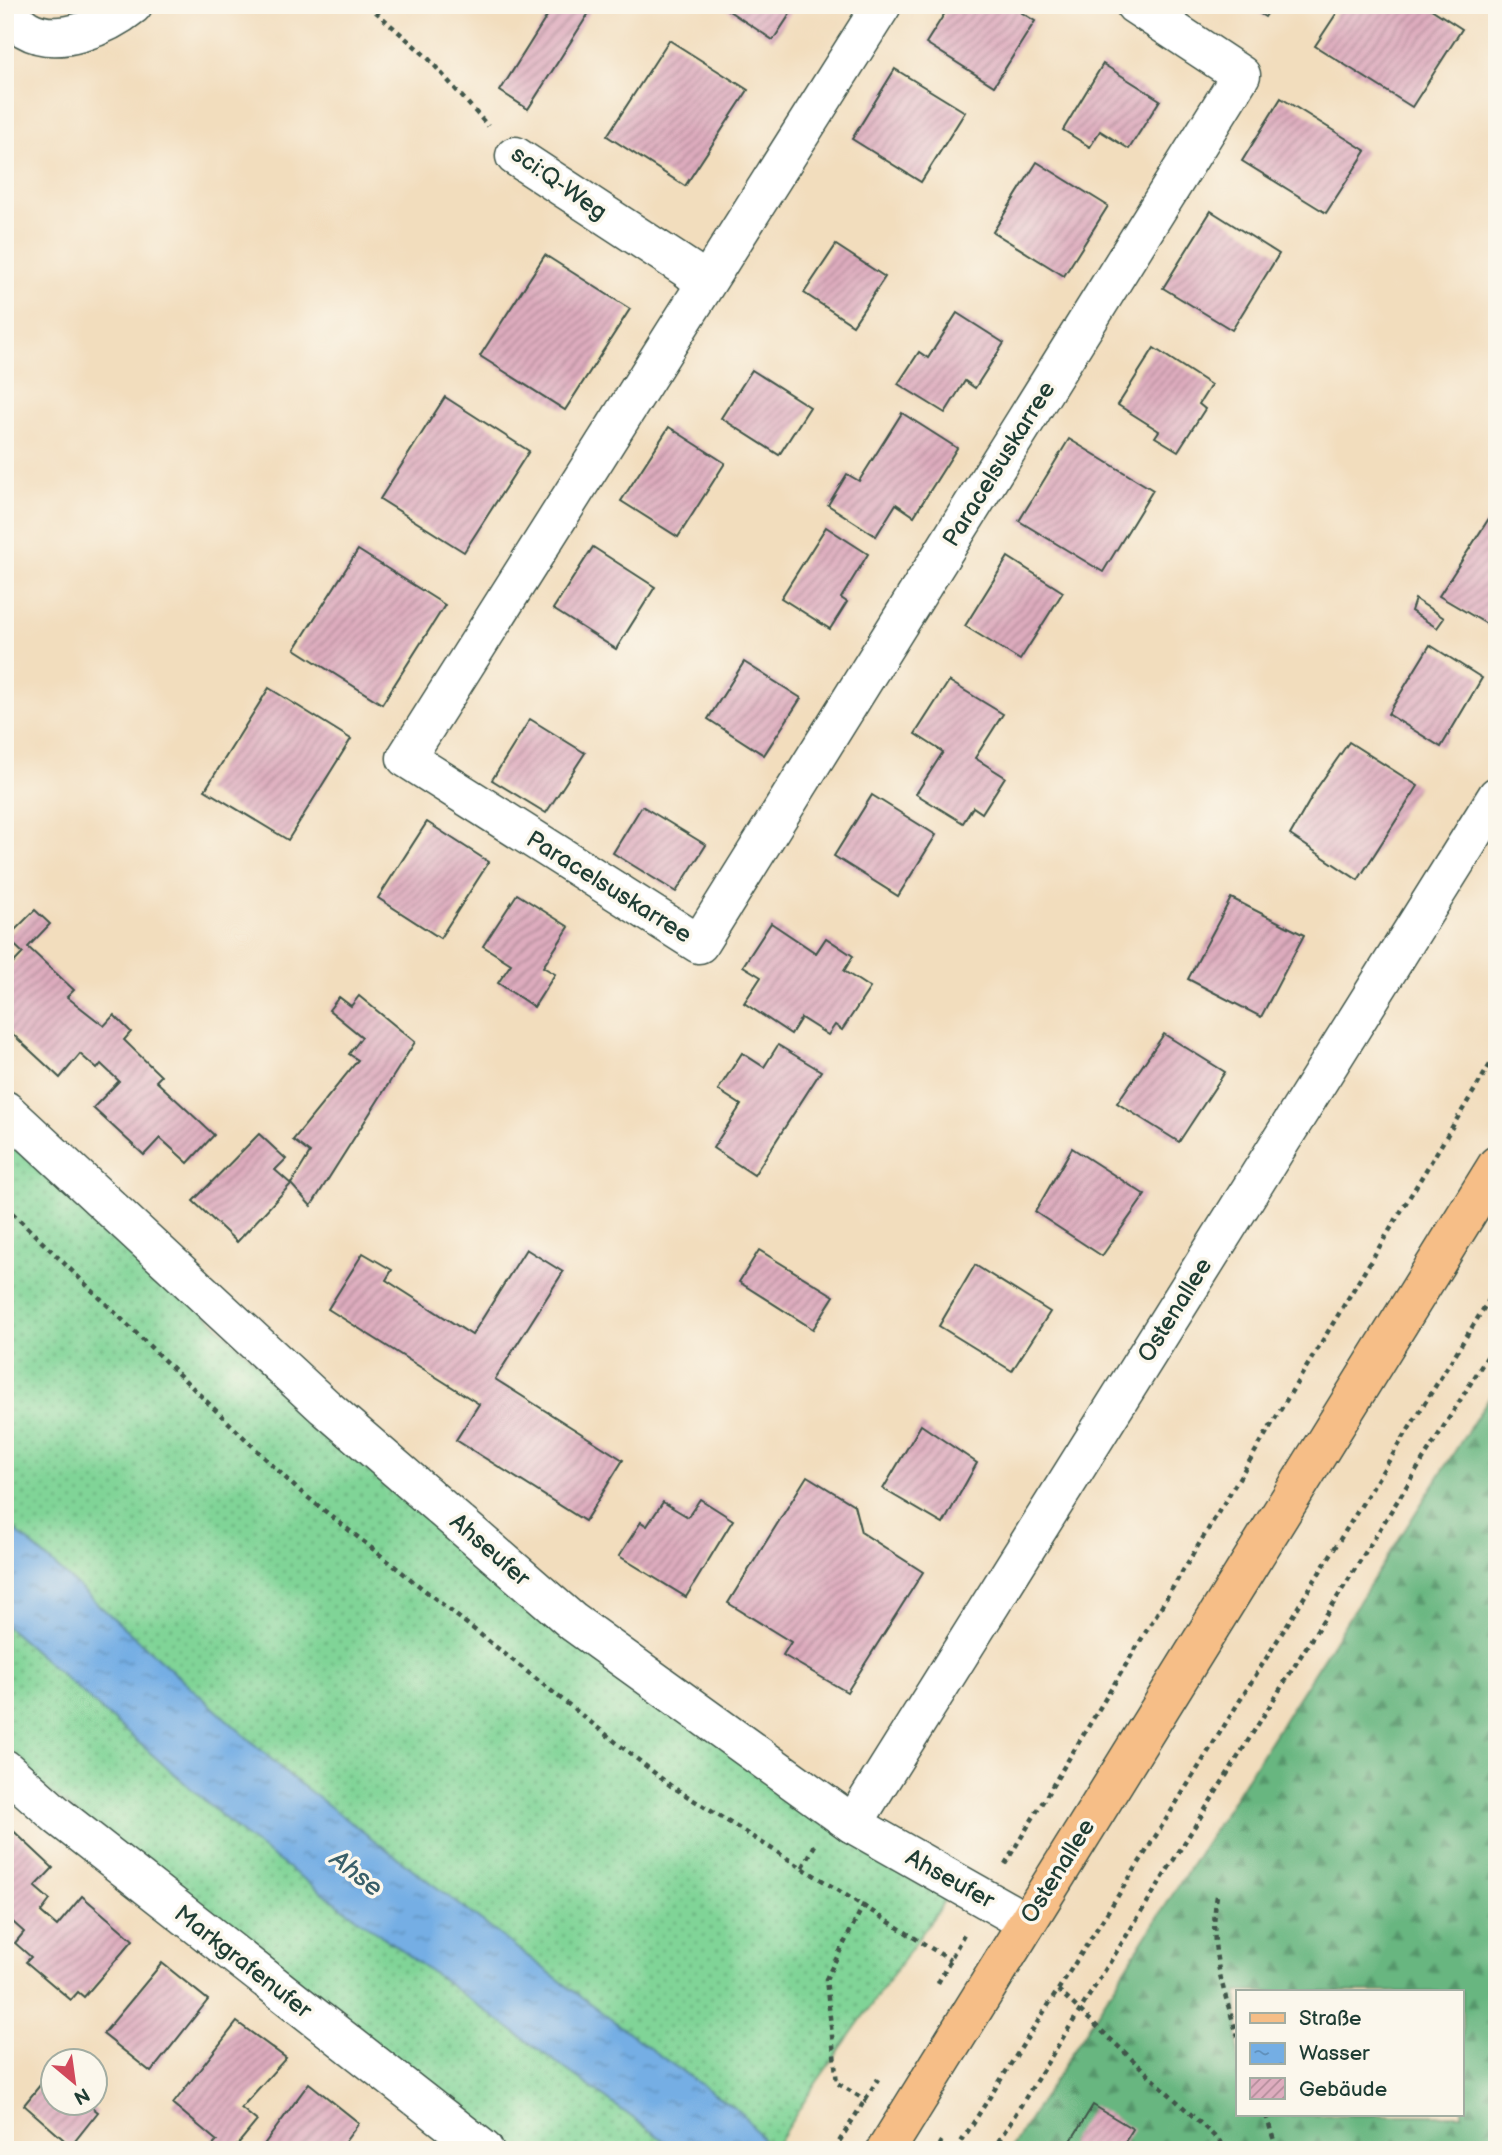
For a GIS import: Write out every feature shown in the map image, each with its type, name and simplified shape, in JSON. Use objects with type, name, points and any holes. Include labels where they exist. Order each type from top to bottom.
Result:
[{"type":"main road","name":"Ostenallee","points":[[886,2150],[1497,1165]]},
{"type":"street","points":[[5,11],[28,30],[60,37],[93,28],[133,5]]},
{"type":"street","name":"Paracelsuskarree","points":[[882,5],[406,758],[699,944],[1241,75],[1135,5]]},
{"type":"street","name":"sci:Q-Weg","points":[[515,156],[689,270],[705,284]]},
{"type":"street","name":"Ostenallee","points":[[853,1824],[1497,796]]},
{"type":"street","name":"Ahseufer","points":[[5,1111],[325,1407],[573,1622],[853,1824],[1026,1922]]},
{"type":"street","name":"Markgrafenufer","points":[[5,1769],[69,1825],[484,2150]]},
{"type":"path","name":"sci:Q-Weg","points":[[368,5],[428,58],[515,156]]},
{"type":"path","points":[[5,1206],[296,1488],[671,1786],[864,1904],[950,1961],[984,1898],[1497,1053]]},
{"type":"path","points":[[956,2150],[1497,1287]]},
{"type":"path","points":[[993,2150],[1497,1341]]},
{"type":"path","points":[[1217,1896],[1213,1917],[1215,1958],[1236,2030]]},
{"type":"path","points":[[834,2150],[865,2100],[837,2083],[826,1979],[864,1904]]},
{"type":"path","points":[[1058,1990],[1229,2150]]},
{"type":"path","points":[[1266,2116],[1277,2150]]},
{"type":"green space","points":[[5,1123],[309,1413],[873,1858],[946,1899],[816,2083],[773,2150],[515,2150],[448,2106],[5,1757]]},
{"type":"green space","points":[[1497,1385],[1497,2150],[1010,2150]]},
{"type":"water","name":"Ahse","points":[[5,1521],[291,1777],[649,2048],[743,2114],[767,2145],[764,2150],[677,2150],[247,1838],[5,1625]]},
{"type":"building","points":[[554,5],[594,5],[528,109],[500,91]]},
{"type":"building","points":[[720,5],[796,5],[773,40]]},
{"type":"building","points":[[950,5],[1009,5],[1035,21],[994,86],[926,43]]},
{"type":"building","points":[[1246,5],[1273,5],[1265,17]]},
{"type":"building","points":[[1342,5],[1425,5],[1462,29],[1412,107],[1315,46]]},
{"type":"building","points":[[669,40],[748,90],[685,186],[607,136]]},
{"type":"building","points":[[1103,64],[1160,100],[1129,149],[1100,131],[1090,147],[1063,130]]},
{"type":"building","points":[[895,69],[965,112],[921,182],[852,139]]},
{"type":"building","points":[[1281,98],[1366,151],[1326,213],[1242,161]]},
{"type":"building","points":[[1037,162],[1108,206],[1064,276],[993,232]]},
{"type":"building","points":[[1211,211],[1279,254],[1232,330],[1163,288]]},
{"type":"building","points":[[836,245],[885,277],[853,325],[804,293]]},
{"type":"building","points":[[545,255],[630,309],[565,410],[480,356]]},
{"type":"building","points":[[957,313],[1004,343],[975,388],[965,381],[945,413],[898,384],[919,352],[928,358]]},
{"type":"building","points":[[1154,348],[1211,385],[1199,404],[1205,409],[1178,451],[1155,437],[1159,431],[1118,405]]},
{"type":"building","points":[[752,370],[810,407],[779,455],[721,418]]},
{"type":"building","points":[[445,397],[529,451],[464,552],[380,499]]},
{"type":"building","points":[[902,413],[957,448],[914,516],[896,504],[876,536],[828,505],[847,474],[859,481]]},
{"type":"building","points":[[669,427],[725,463],[678,537],[621,501]]},
{"type":"building","points":[[1069,439],[1153,490],[1103,572],[1019,521]]},
{"type":"building","points":[[1497,506],[1497,630],[1439,596]]},
{"type":"building","points":[[826,527],[868,554],[841,598],[847,602],[830,629],[781,598]]},
{"type":"building","points":[[593,547],[655,587],[616,649],[553,609]]},
{"type":"building","points":[[358,550],[445,605],[382,704],[295,649]]},
{"type":"building","points":[[1008,557],[1063,592],[1020,660],[965,626]]},
{"type":"building","points":[[1415,599],[1444,618],[1437,628],[1411,611]]},
{"type":"building","points":[[1430,645],[1482,678],[1441,747],[1388,714]]},
{"type":"building","points":[[744,662],[801,698],[764,755],[708,719]]},
{"type":"building","points":[[949,681],[1003,714],[975,758],[1005,777],[982,813],[973,807],[963,823],[916,794],[943,752],[915,734]]},
{"type":"building","points":[[269,688],[351,739],[288,840],[205,790]]},
{"type":"building","points":[[530,719],[585,753],[546,813],[492,780]]},
{"type":"building","points":[[1349,742],[1418,786],[1358,880],[1290,835],[1317,788]]},
{"type":"building","points":[[872,795],[936,835],[898,896],[834,856]]},
{"type":"building","points":[[642,806],[706,845],[676,892],[613,853]]},
{"type":"building","points":[[427,822],[489,862],[440,938],[378,898]]},
{"type":"building","points":[[517,894],[569,927],[543,967],[555,974],[534,1007],[498,983],[511,964],[483,946]]},
{"type":"building","points":[[1231,898],[1304,935],[1261,1017],[1188,979]]},
{"type":"building","points":[[35,910],[50,924],[28,947],[74,990],[67,997],[104,1026],[114,1015],[131,1032],[124,1040],[161,1076],[156,1081],[214,1135],[188,1163],[160,1138],[144,1155],[93,1108],[119,1081],[101,1064],[97,1069],[80,1054],[60,1078],[5,1027],[5,972],[23,953],[7,938],[5,940],[5,929],[11,934]]},
{"type":"building","points":[[771,923],[816,953],[826,938],[853,956],[844,971],[870,988],[842,1030],[835,1025],[828,1035],[801,1018],[791,1034],[744,1003],[761,977],[743,966]]},
{"type":"building","points":[[359,996],[415,1042],[311,1206],[291,1184],[310,1153],[293,1140],[358,1060],[349,1054],[362,1037],[329,1010],[339,997],[351,1006]]},
{"type":"building","points":[[1164,1034],[1225,1072],[1179,1142],[1117,1103]]},
{"type":"building","points":[[778,1045],[821,1071],[754,1175],[713,1148],[741,1105],[718,1090],[742,1053],[764,1067]]},
{"type":"building","points":[[259,1134],[286,1159],[275,1170],[291,1184],[237,1242],[193,1201]]},
{"type":"building","points":[[1072,1148],[1145,1195],[1102,1256],[1035,1212]]},
{"type":"building","points":[[526,1249],[563,1272],[495,1379],[623,1460],[585,1521],[456,1440],[479,1404],[328,1309],[363,1253],[392,1270],[386,1280],[472,1335]]},
{"type":"building","points":[[759,1250],[834,1296],[813,1329],[739,1282]]},
{"type":"building","points":[[975,1265],[1050,1312],[1012,1371],[939,1326]]},
{"type":"building","points":[[921,1425],[977,1463],[943,1524],[883,1489]]},
{"type":"building","points":[[807,1476],[854,1505],[861,1532],[923,1572],[847,1692],[783,1655],[791,1642],[728,1603]]},
{"type":"building","points":[[700,1499],[733,1520],[686,1597],[619,1556],[641,1522],[647,1526],[663,1502],[688,1517]]},
{"type":"building","points":[[5,1823],[53,1868],[35,1887],[50,1900],[41,1912],[57,1926],[82,1896],[133,1940],[84,1997],[78,1992],[71,2000],[26,1962],[31,1957],[15,1943],[24,1932],[5,1915]]},
{"type":"building","points":[[162,1963],[208,2000],[151,2072],[103,2034]]},
{"type":"building","points":[[237,2022],[286,2058],[241,2108],[257,2121],[233,2150],[209,2150],[217,2141],[173,2104]]},
{"type":"building","points":[[309,2083],[359,2123],[339,2150],[260,2150]]},
{"type":"building","points":[[38,2088],[38,2116],[95,2116],[71,2146],[24,2105]]},
{"type":"building","points":[[1093,2105],[1133,2129],[1120,2150],[1078,2150],[1069,2144]]}]
